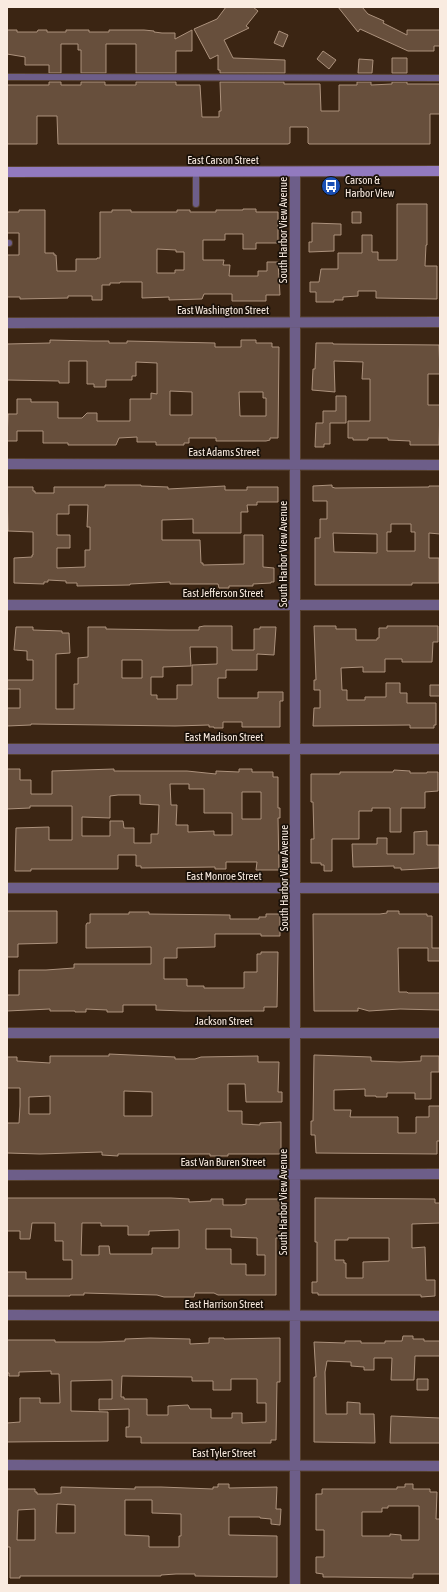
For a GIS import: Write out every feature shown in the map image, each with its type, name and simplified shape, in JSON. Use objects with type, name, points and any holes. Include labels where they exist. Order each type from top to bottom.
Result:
[{"type":"main road","name":"East Carson Street","points":[[7,172],[440,171]]},
{"type":"street","name":"South Harbor View Avenue","points":[[295,172],[295,1585]]},
{"type":"street","name":"East Washington Street","points":[[7,323],[440,322]]},
{"type":"street","name":"East Adams Street","points":[[7,464],[440,465]]},
{"type":"street","name":"East Jefferson Street","points":[[7,605],[440,605]]},
{"type":"street","name":"East Madison Street","points":[[7,750],[440,750]]},
{"type":"street","name":"East Monroe Street","points":[[7,888],[440,888]]},
{"type":"street","name":"Jackson Street","points":[[7,1033],[440,1033]]},
{"type":"street","name":"East Van Buren Street","points":[[7,1175],[440,1174]]},
{"type":"street","name":"East Harrison Street","points":[[7,1316],[440,1316]]},
{"type":"street","name":"East Tyler Street","points":[[7,1464],[440,1466]]},
{"type":"lane","points":[[7,77],[440,78]]},
{"type":"lane","points":[[196,172],[196,204]]},
{"type":"building","points":[[226,7],[253,7],[258,11],[246,26],[249,28],[224,40],[233,58],[285,60],[285,73],[220,73],[220,70],[218,70],[218,55],[210,59],[194,29],[217,19]]},
{"type":"building","points":[[338,7],[362,7],[368,14],[384,21],[383,23],[407,35],[407,30],[440,30],[440,46],[434,46],[434,51],[408,51],[360,29],[358,32]]},
{"type":"building","points":[[7,30],[17,30],[17,32],[37,32],[38,30],[47,30],[47,32],[66,32],[66,30],[89,30],[89,32],[109,32],[109,30],[144,30],[162,33],[175,33],[175,39],[192,30],[192,51],[176,51],[176,73],[136,73],[136,44],[106,44],[106,73],[81,73],[81,50],[78,50],[78,44],[61,44],[61,73],[49,73],[49,65],[25,65],[25,57],[7,54]]},
{"type":"building","points":[[279,31],[288,35],[283,47],[274,43]]},
{"type":"building","points":[[323,51],[336,60],[329,69],[317,59]]},
{"type":"building","points":[[392,58],[407,58],[407,73],[392,73]]},
{"type":"building","points":[[359,59],[373,60],[372,73],[358,73]]},
{"type":"building","points":[[49,82],[61,82],[61,85],[81,85],[81,82],[105,82],[105,85],[136,85],[136,82],[176,82],[176,85],[200,85],[202,117],[219,117],[219,111],[221,111],[220,82],[284,82],[284,84],[320,84],[321,111],[339,111],[339,85],[357,85],[357,82],[371,82],[371,85],[392,84],[392,82],[407,82],[407,84],[440,84],[440,114],[430,114],[430,144],[309,144],[307,127],[290,127],[290,143],[288,144],[58,144],[57,116],[37,116],[37,144],[7,144],[7,85],[49,85]]},
{"type":"building","points":[[397,204],[427,204],[427,245],[425,266],[437,266],[437,299],[376,298],[376,291],[358,291],[358,296],[343,297],[343,300],[334,300],[334,302],[316,302],[316,292],[310,292],[310,282],[319,282],[321,269],[338,269],[338,253],[362,253],[362,235],[372,235],[372,252],[378,252],[378,260],[397,260]]},
{"type":"building","points":[[256,209],[256,212],[278,212],[278,243],[256,243],[256,249],[243,249],[243,234],[225,234],[225,240],[203,240],[203,260],[224,260],[223,265],[230,265],[229,276],[258,276],[258,271],[267,271],[267,262],[278,262],[280,295],[266,295],[266,301],[232,301],[232,294],[204,294],[202,299],[169,300],[169,297],[142,298],[142,282],[120,282],[110,283],[110,285],[102,285],[102,300],[92,300],[92,296],[20,299],[20,297],[7,297],[7,255],[19,255],[19,233],[7,233],[7,212],[19,212],[19,210],[45,210],[45,253],[54,253],[54,255],[56,255],[57,271],[76,271],[76,259],[100,258],[100,212],[112,212],[112,210],[131,210],[131,212],[177,212],[177,210],[190,210],[190,212],[216,212],[216,210]],"holes":[[[157,249],[176,250],[176,252],[184,252],[184,270],[175,270],[175,273],[157,273]]]},
{"type":"building","points":[[352,212],[361,212],[361,223],[352,223]]},
{"type":"building","points":[[312,223],[341,224],[341,235],[334,235],[334,251],[309,252],[309,242],[312,242]]},
{"type":"building","points":[[50,340],[109,341],[109,343],[127,343],[127,341],[215,343],[215,347],[241,347],[241,340],[256,340],[256,343],[272,343],[272,347],[279,347],[278,438],[270,438],[270,440],[266,441],[216,441],[216,438],[189,438],[189,443],[184,443],[184,445],[156,445],[156,442],[137,442],[137,437],[119,438],[116,445],[68,445],[68,443],[43,443],[43,431],[17,431],[17,441],[7,441],[8,414],[17,414],[17,399],[31,399],[31,402],[58,402],[58,418],[82,418],[87,413],[97,413],[97,421],[130,421],[130,399],[151,399],[151,393],[157,394],[157,363],[136,362],[136,376],[132,376],[132,380],[106,380],[106,387],[94,387],[94,384],[87,384],[87,361],[69,361],[69,383],[59,383],[59,381],[7,380],[7,344],[50,343]],"holes":[[[170,391],[192,392],[192,415],[170,415]],[[239,392],[263,392],[263,398],[266,398],[266,416],[240,416]]]},
{"type":"building","points":[[316,343],[439,345],[440,374],[428,374],[428,405],[440,405],[439,445],[410,445],[410,441],[388,440],[388,438],[353,440],[353,438],[348,438],[348,421],[370,421],[370,379],[362,379],[363,362],[334,361],[335,392],[312,390],[313,369],[315,369]]},
{"type":"building","points":[[336,396],[346,396],[346,423],[330,423],[330,444],[324,444],[324,447],[315,447],[316,423],[323,423],[323,411],[336,411]]},
{"type":"building","points":[[105,485],[141,485],[168,487],[168,489],[225,486],[225,490],[247,490],[247,487],[278,487],[278,502],[257,502],[257,505],[247,505],[248,512],[241,512],[241,533],[193,533],[193,519],[162,520],[162,540],[200,540],[201,563],[203,563],[203,565],[244,564],[244,535],[263,535],[263,567],[274,568],[274,582],[253,584],[253,586],[229,586],[229,588],[219,588],[218,584],[170,584],[170,582],[130,585],[77,586],[77,583],[48,580],[48,582],[44,582],[44,584],[14,583],[14,558],[32,557],[33,532],[8,531],[7,487],[33,487],[33,491],[35,491],[35,493],[54,493],[54,487],[105,487]],"holes":[[[69,505],[88,505],[87,527],[90,527],[90,550],[85,550],[85,567],[57,568],[57,548],[70,548],[70,535],[57,535],[57,514],[69,514]]]},
{"type":"building","points":[[332,485],[332,487],[335,488],[440,486],[440,534],[429,533],[429,558],[439,558],[439,583],[412,583],[412,585],[315,585],[315,538],[320,538],[320,519],[327,519],[327,501],[313,501],[313,486]],"holes":[[[391,524],[411,524],[411,532],[415,532],[415,551],[387,551],[387,532],[391,532]],[[333,533],[377,534],[377,553],[334,552]]]},
{"type":"building","points":[[232,626],[232,650],[254,650],[254,629],[260,629],[260,627],[276,627],[274,655],[257,654],[257,670],[226,670],[226,678],[218,678],[218,698],[258,698],[258,692],[283,692],[283,701],[280,701],[280,727],[242,727],[242,722],[223,722],[223,728],[209,727],[209,725],[31,724],[7,726],[7,708],[20,708],[20,689],[7,689],[7,680],[33,680],[33,660],[27,660],[27,651],[14,650],[16,627],[33,627],[33,630],[62,631],[62,633],[69,633],[70,653],[56,654],[56,709],[74,709],[74,684],[78,684],[78,658],[88,657],[88,627],[106,627],[106,629],[199,630],[199,627]],"holes":[[[190,647],[217,647],[217,664],[192,665],[192,685],[177,685],[177,699],[157,699],[157,695],[151,695],[151,677],[163,677],[163,667],[191,666]],[[122,660],[142,660],[142,678],[122,678]]]},
{"type":"building","points":[[314,626],[336,626],[336,629],[356,629],[356,640],[377,640],[377,638],[379,638],[379,628],[387,628],[387,626],[438,626],[438,642],[433,642],[432,662],[402,662],[402,659],[385,659],[385,672],[363,672],[363,667],[341,668],[342,690],[347,690],[347,700],[365,700],[365,697],[386,697],[386,683],[400,683],[400,693],[407,693],[407,703],[436,703],[436,725],[434,725],[434,728],[410,728],[410,725],[313,726],[314,708],[320,708],[320,690],[314,690],[314,680],[316,680]]},
{"type":"building","points":[[430,685],[440,685],[440,696],[430,696]]},
{"type":"building","points":[[7,769],[20,769],[20,780],[31,780],[31,794],[52,794],[52,771],[114,769],[114,771],[187,771],[216,774],[216,771],[239,772],[239,769],[252,769],[252,772],[273,772],[273,777],[278,777],[278,808],[280,808],[280,818],[278,818],[279,870],[256,870],[257,862],[226,862],[226,869],[215,869],[215,867],[141,868],[141,866],[136,866],[136,855],[118,855],[118,869],[31,869],[31,871],[15,871],[16,828],[49,827],[49,840],[72,840],[72,806],[30,806],[30,808],[7,809]],"holes":[[[170,784],[189,784],[189,789],[204,789],[204,813],[232,813],[232,835],[214,835],[214,831],[188,832],[188,825],[176,825],[177,805],[171,805]],[[242,792],[261,792],[261,819],[242,819]],[[140,795],[140,804],[159,805],[158,834],[151,834],[151,843],[134,843],[134,828],[124,828],[123,821],[110,821],[110,836],[82,836],[82,817],[110,818],[110,796]]]},
{"type":"building","points":[[394,770],[410,771],[410,773],[438,772],[438,791],[425,792],[425,808],[401,808],[401,832],[390,832],[390,808],[372,808],[372,811],[359,811],[359,839],[332,839],[332,871],[324,871],[324,865],[321,865],[321,863],[311,863],[311,839],[314,839],[313,802],[311,802],[311,774],[340,774],[340,772],[393,772]]},
{"type":"building","points":[[427,831],[427,845],[439,845],[439,868],[401,870],[401,868],[394,868],[394,866],[353,867],[352,844],[377,844],[377,838],[387,838],[387,854],[414,854],[414,832]]},
{"type":"building","points":[[7,911],[57,911],[57,943],[18,944],[18,957],[7,957]]},
{"type":"building","points":[[387,911],[399,911],[399,914],[427,914],[427,916],[432,916],[432,948],[440,948],[440,961],[428,961],[428,948],[398,948],[399,992],[440,993],[440,1010],[400,1009],[369,1011],[358,1008],[358,1011],[314,1011],[313,914],[380,914],[387,913]]},
{"type":"building","points":[[129,912],[149,912],[149,914],[230,915],[230,919],[259,919],[259,917],[266,917],[266,914],[280,914],[280,936],[261,936],[261,934],[215,934],[215,947],[177,948],[177,958],[164,958],[164,979],[187,979],[187,986],[204,986],[204,988],[244,988],[244,972],[257,972],[257,954],[261,954],[261,952],[278,952],[277,1007],[264,1007],[264,1011],[184,1011],[156,1010],[156,1005],[123,1005],[123,1012],[107,1012],[107,1010],[86,1009],[86,1012],[50,1011],[50,1009],[7,1011],[7,995],[19,995],[19,970],[74,968],[74,964],[151,964],[151,947],[86,948],[86,925],[87,923],[90,923],[90,914],[129,914]]},
{"type":"building","points":[[109,1054],[195,1059],[201,1057],[258,1056],[258,1062],[279,1062],[278,1092],[282,1092],[282,1102],[246,1102],[245,1084],[228,1084],[228,1111],[242,1111],[242,1124],[260,1125],[260,1123],[281,1122],[281,1154],[228,1154],[228,1156],[210,1156],[210,1154],[118,1154],[118,1156],[102,1155],[102,1152],[40,1154],[7,1153],[7,1123],[19,1123],[20,1088],[7,1088],[7,1057],[17,1057],[17,1061],[50,1063],[50,1056],[109,1056]],"holes":[[[124,1091],[152,1092],[152,1116],[124,1116]],[[50,1096],[50,1114],[29,1114],[29,1097]]]},
{"type":"building","points":[[314,1055],[371,1057],[371,1061],[400,1062],[421,1061],[421,1056],[439,1056],[439,1072],[431,1072],[431,1099],[415,1099],[415,1093],[387,1093],[387,1097],[376,1097],[365,1096],[365,1089],[334,1090],[334,1110],[351,1110],[350,1117],[398,1117],[398,1133],[416,1133],[416,1117],[429,1117],[429,1106],[440,1106],[440,1141],[437,1141],[437,1154],[316,1153],[315,1135],[311,1135],[311,1121],[313,1121]]},
{"type":"building","points":[[7,1198],[171,1198],[189,1199],[189,1202],[223,1199],[223,1205],[246,1204],[246,1199],[282,1199],[281,1238],[276,1238],[276,1295],[218,1295],[214,1293],[195,1293],[194,1297],[164,1297],[157,1295],[84,1293],[84,1295],[70,1296],[7,1296],[7,1272],[26,1272],[26,1279],[72,1279],[72,1260],[63,1260],[63,1241],[55,1241],[55,1223],[32,1223],[30,1239],[20,1239],[20,1231],[7,1231]],"holes":[[[82,1223],[101,1223],[101,1226],[128,1226],[128,1235],[149,1235],[149,1231],[179,1230],[179,1248],[152,1248],[152,1254],[110,1254],[109,1246],[99,1246],[99,1255],[81,1255]],[[206,1229],[231,1229],[231,1237],[257,1238],[257,1255],[265,1255],[265,1275],[246,1275],[246,1264],[231,1264],[231,1249],[206,1249]]]},
{"type":"building","points":[[315,1198],[435,1199],[435,1203],[440,1203],[440,1223],[412,1224],[412,1248],[425,1247],[426,1280],[435,1280],[435,1296],[318,1295],[318,1293],[312,1293],[312,1282],[317,1282],[317,1242],[315,1242]],"holes":[[[348,1238],[389,1238],[389,1261],[363,1262],[363,1278],[346,1278],[346,1263],[344,1263],[344,1260],[335,1260],[335,1240],[348,1240]]]},
{"type":"building","points":[[403,1336],[413,1336],[413,1339],[424,1339],[424,1341],[440,1341],[440,1356],[415,1356],[414,1380],[391,1380],[392,1358],[374,1358],[374,1370],[364,1370],[364,1367],[351,1366],[351,1362],[327,1361],[325,1372],[326,1414],[347,1414],[347,1402],[360,1403],[360,1414],[374,1414],[375,1443],[314,1442],[314,1377],[316,1377],[314,1342],[345,1343],[345,1341],[361,1341],[361,1343],[385,1343],[385,1341],[402,1341]]},
{"type":"building","points":[[209,1338],[280,1338],[280,1382],[277,1382],[276,1440],[271,1440],[271,1443],[141,1443],[141,1437],[126,1437],[126,1427],[129,1427],[129,1409],[99,1410],[99,1399],[112,1399],[112,1380],[71,1381],[71,1411],[108,1412],[108,1441],[7,1442],[7,1423],[20,1422],[20,1398],[40,1398],[40,1403],[60,1403],[59,1374],[51,1374],[51,1371],[19,1372],[19,1376],[9,1376],[9,1373],[7,1373],[7,1340],[100,1342],[125,1341],[125,1339],[190,1339],[190,1344],[209,1343]],"holes":[[[122,1376],[192,1377],[192,1381],[213,1381],[213,1390],[231,1390],[231,1379],[257,1379],[257,1403],[266,1403],[266,1422],[242,1423],[242,1413],[232,1413],[232,1418],[211,1418],[211,1409],[190,1409],[188,1405],[168,1406],[168,1415],[147,1415],[147,1399],[124,1399],[124,1397],[121,1397]]]},
{"type":"building","points":[[417,1379],[428,1379],[428,1390],[417,1390]]},
{"type":"building","points":[[391,1416],[440,1418],[440,1443],[390,1443]]},
{"type":"building","points":[[218,1484],[229,1484],[229,1488],[277,1487],[276,1509],[281,1509],[280,1525],[271,1524],[271,1519],[260,1517],[229,1517],[229,1535],[277,1536],[277,1577],[195,1576],[195,1574],[176,1574],[161,1576],[20,1576],[20,1578],[10,1578],[10,1547],[7,1547],[7,1489],[35,1489],[37,1494],[52,1494],[61,1493],[61,1487],[135,1489],[135,1487],[161,1487],[213,1489],[213,1487],[218,1487]],"holes":[[[125,1500],[152,1500],[152,1513],[181,1514],[181,1536],[179,1536],[179,1547],[149,1547],[149,1536],[125,1535]],[[57,1504],[75,1505],[75,1533],[56,1533]],[[35,1509],[35,1540],[17,1540],[18,1510]]]},
{"type":"building","points":[[405,1484],[413,1484],[413,1489],[430,1489],[430,1492],[437,1492],[436,1519],[440,1519],[440,1574],[413,1574],[413,1578],[323,1577],[323,1574],[316,1573],[316,1557],[324,1557],[324,1530],[316,1530],[316,1494],[322,1494],[322,1489],[397,1489],[397,1487],[405,1487]],"holes":[[[388,1506],[419,1506],[419,1540],[401,1540],[401,1535],[390,1534],[390,1536],[362,1536],[362,1512],[382,1512],[382,1508],[388,1508]]]},
{"type":"place","name":"Carson & Harbor View","points":[[331,186]]}]
